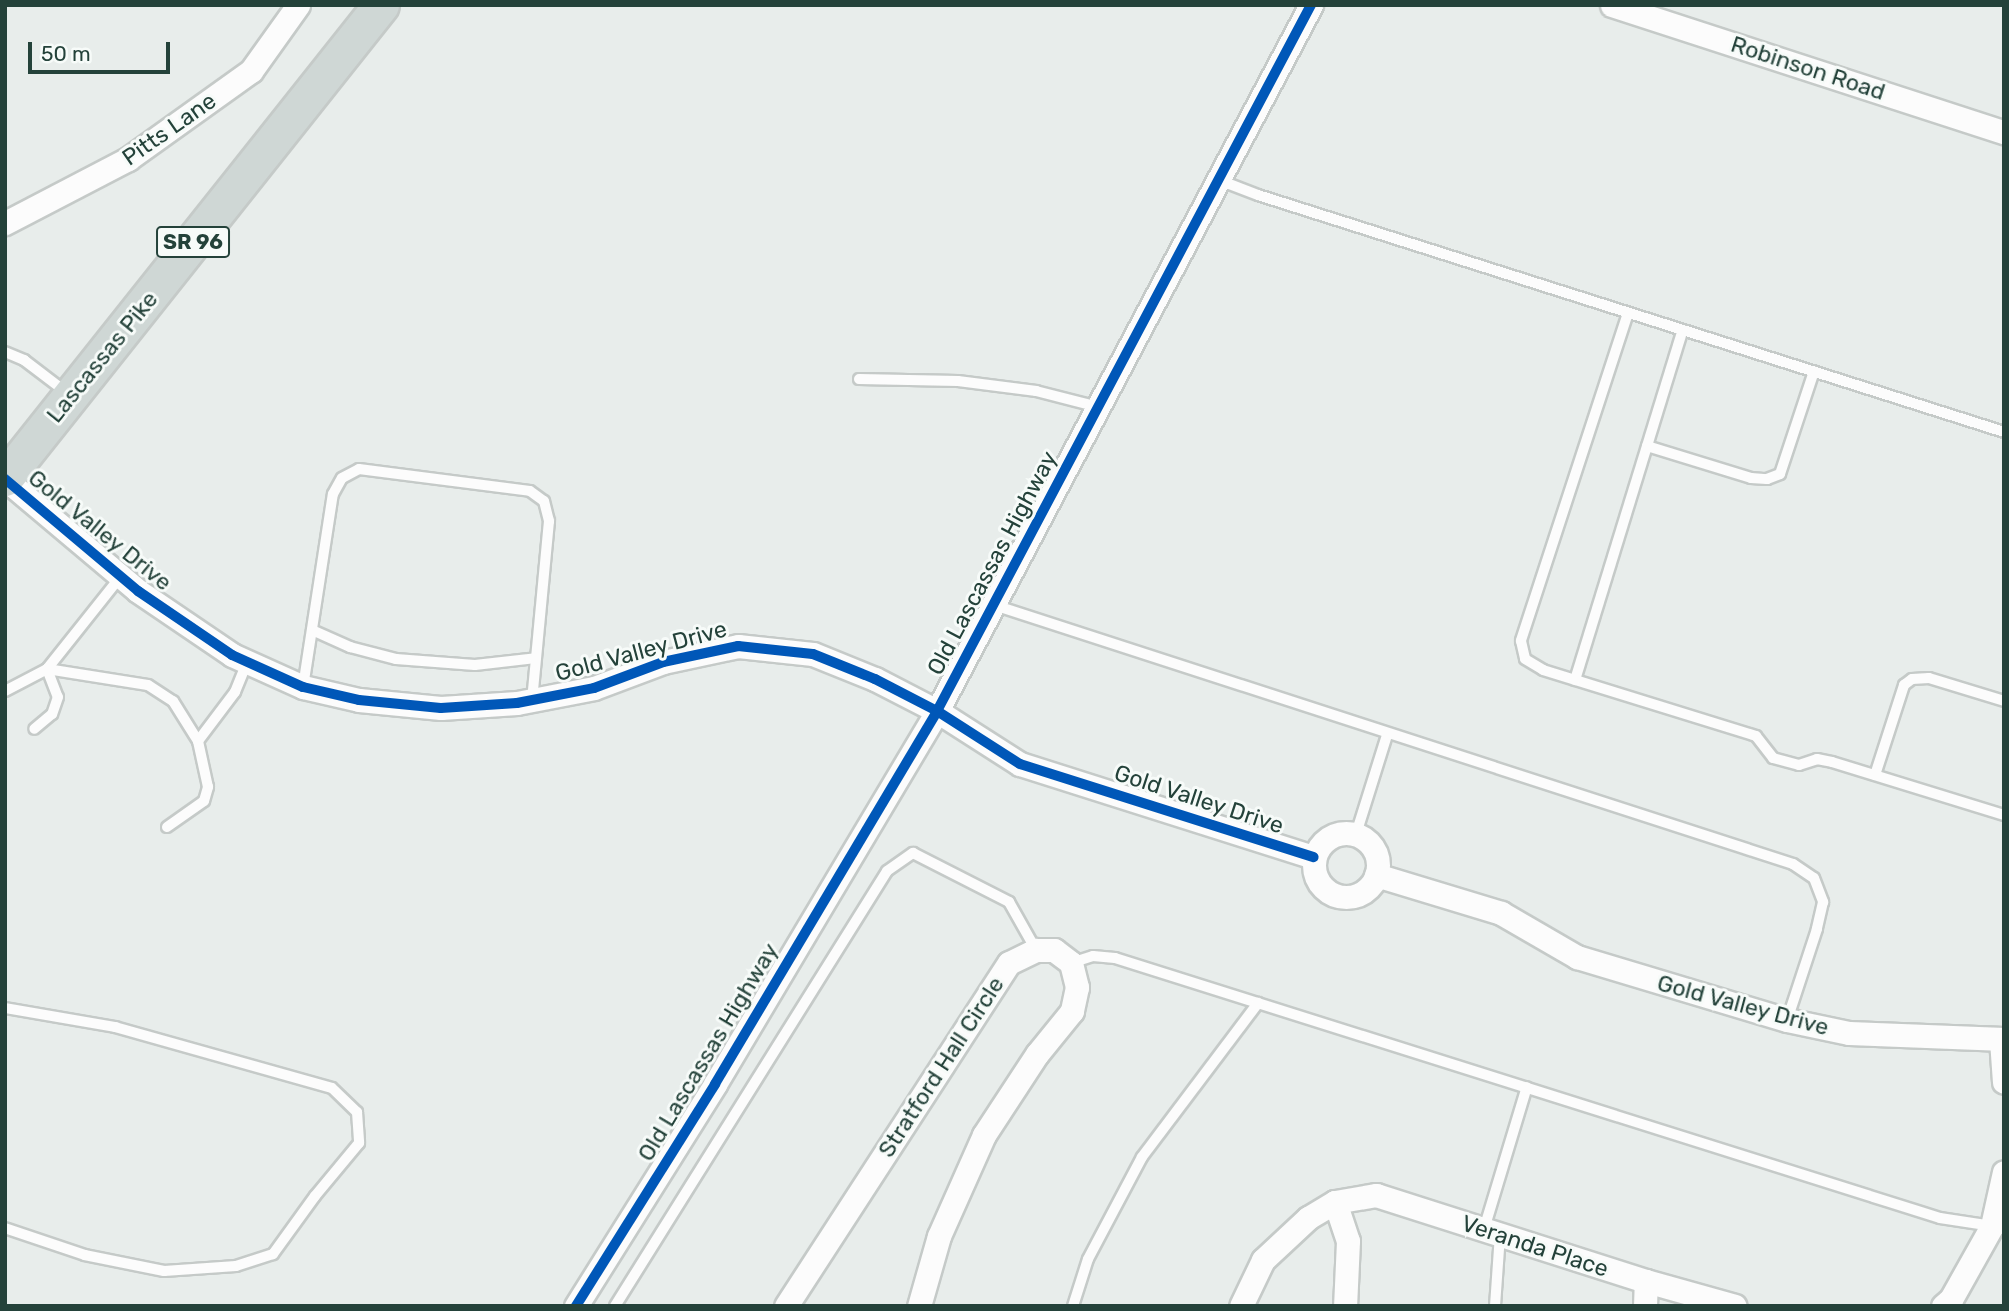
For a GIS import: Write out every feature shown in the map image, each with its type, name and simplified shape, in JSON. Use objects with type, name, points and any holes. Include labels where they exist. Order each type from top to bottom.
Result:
[{"type":"main road","name":"Lascassas Pike","points":[[5,478],[381,5]]},
{"type":"street","name":"Pitts Lane","points":[[5,223],[128,159],[251,71],[298,5]]},
{"type":"street","name":"Old Lascassas Highway","points":[[576,1306],[715,1084],[937,711],[1311,5]]},
{"type":"street","name":"Robinson Road","points":[[1612,5],[2004,132]]},
{"type":"street","name":"Gold Valley Drive","points":[[5,478],[138,591],[247,663],[303,687],[359,700],[440,709],[532,700],[594,688],[663,662],[738,646],[813,654],[875,679],[937,711],[1020,764],[1314,857]]},
{"type":"street","points":[[1335,834],[1356,834],[1372,846],[1377,856],[1376,875],[1366,890],[1357,896],[1334,895],[1317,881],[1314,857],[1325,840],[1335,834]]},
{"type":"street","name":"Gold Valley Drive","points":[[1376,875],[1501,913],[1577,957],[1787,1020],[1849,1033],[2002,1040]]},
{"type":"street","points":[[919,1306],[939,1236],[984,1135],[1037,1054],[1072,1011],[1077,987],[1071,963],[1054,950],[1036,950]]},
{"type":"street","name":"Stratford Hall Circle","points":[[786,1306],[1009,963],[1036,950]]},
{"type":"street","points":[[2002,1040],[2004,1082]]},
{"type":"street","points":[[1943,1306],[1951,1299],[1992,1226],[2004,1172]]},
{"type":"street","name":"Veranda Place","points":[[1335,1202],[1376,1195],[1646,1281],[1735,1306]]},
{"type":"street","points":[[1241,1306],[1263,1260],[1308,1219],[1335,1202],[1348,1241],[1345,1306]]},
{"type":"street","points":[[1644,1306],[1646,1281]]},
{"type":"lane","points":[[1219,180],[1258,195],[2004,432]]},
{"type":"lane","points":[[1628,313],[1521,641],[1525,659],[1543,670],[1756,736],[1773,758],[1799,765],[1817,759],[2004,815]]},
{"type":"lane","points":[[1575,680],[1683,330]]},
{"type":"lane","points":[[5,352],[24,359],[71,396]]},
{"type":"lane","points":[[1647,446],[1752,478],[1767,479],[1780,474],[1814,371]]},
{"type":"lane","points":[[859,379],[958,382],[1037,391],[1098,407]]},
{"type":"lane","points":[[303,687],[333,494],[342,478],[359,469],[530,491],[544,501],[549,522],[532,700]]},
{"type":"lane","points":[[5,691],[47,669],[121,576]]},
{"type":"lane","points":[[994,605],[1793,863],[1814,878],[1822,902],[1817,929],[1787,1020]]},
{"type":"lane","points":[[312,630],[350,647],[396,659],[475,665],[536,658]]},
{"type":"lane","points":[[198,741],[235,692],[247,663]]},
{"type":"lane","points":[[34,729],[52,714],[58,696],[47,669]]},
{"type":"lane","points":[[47,669],[148,685],[173,701],[198,741],[208,787],[204,801],[167,827]]},
{"type":"lane","points":[[1875,775],[1904,685],[1912,679],[1929,678],[2004,701]]},
{"type":"lane","points":[[1356,834],[1387,734]]},
{"type":"lane","points":[[615,1306],[887,871],[913,853],[1009,902],[1036,950]]},
{"type":"lane","points":[[1071,963],[1093,956],[1115,958],[1940,1217],[1992,1226]]},
{"type":"lane","points":[[1073,1306],[1088,1259],[1142,1157],[1258,1003]]},
{"type":"lane","points":[[5,1008],[115,1027],[332,1088],[357,1112],[359,1143],[315,1196],[274,1254],[236,1266],[164,1271],[85,1255],[5,1228]]},
{"type":"lane","points":[[1495,1306],[1492,1232],[1527,1087]]},
{"type":"cycle path","points":[[576,1306],[715,1084],[937,711],[1311,5]]},
{"type":"cycle path","points":[[5,479],[138,591],[232,655],[303,687],[359,700],[441,708],[517,703],[594,688],[663,662],[738,646],[813,654],[875,679],[937,711],[1020,764],[1314,857]]}]
